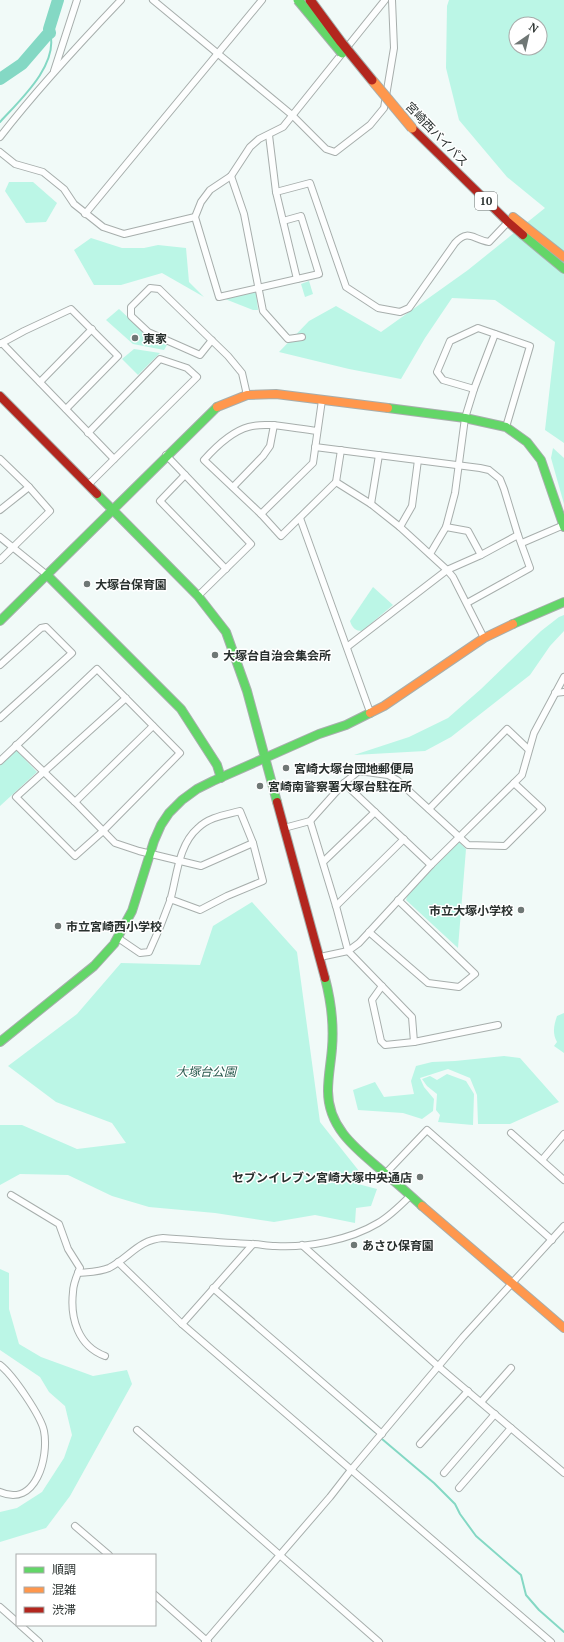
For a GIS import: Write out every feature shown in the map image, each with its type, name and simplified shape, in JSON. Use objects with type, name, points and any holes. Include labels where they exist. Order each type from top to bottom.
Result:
[{"type":"main road","points":[[298,0],[330,41],[388,101]]},
{"type":"main road","name":"宮崎西バイパス","points":[[310,0],[388,101],[413,127],[564,269]]},
{"type":"main road","name":"宮崎西バイパス","points":[[314,0],[413,127]]},
{"type":"main road","name":"宮崎西バイパス","points":[[511,220],[564,258]]},
{"type":"main road","points":[[0,621],[166,455],[216,408],[247,395],[276,394],[465,418],[506,427],[527,442],[541,460],[564,526]]},
{"type":"main road","points":[[0,396],[89,484],[112,510],[198,596],[226,632],[247,691],[330,996],[333,1021],[332,1049],[327,1090],[329,1107],[342,1134],[351,1144],[410,1196],[564,1328]]},
{"type":"main road","points":[[47,575],[181,709],[217,765],[221,778]]},
{"type":"main road","points":[[0,1042],[94,966],[118,938],[132,911],[150,854],[162,825],[169,813],[182,800],[197,789],[384,706],[484,638],[502,628],[564,602]]},
{"type":"street","points":[[53,74],[77,0]]},
{"type":"street","points":[[0,137],[20,111],[121,0]]},
{"type":"street","points":[[153,0],[292,115],[326,149],[335,152],[375,120],[384,108],[394,48],[392,0]]},
{"type":"street","points":[[85,214],[262,0]]},
{"type":"street","points":[[283,220],[301,216],[319,274],[219,297],[195,217],[201,202],[210,190],[231,176],[250,148],[259,139],[269,135],[283,126],[385,0]]},
{"type":"street","points":[[269,135],[276,192],[297,279]]},
{"type":"street","points":[[0,152],[15,164],[43,172],[64,189],[74,204],[102,227],[124,234],[195,217]]},
{"type":"street","points":[[231,176],[244,214],[263,311],[288,339],[302,337]]},
{"type":"street","points":[[276,192],[310,183],[346,287],[378,308],[400,312],[409,308],[461,236],[466,234],[489,242],[511,220]]},
{"type":"street","points":[[212,340],[200,355],[148,332],[131,316],[131,307],[150,288],[159,289],[212,340],[228,356],[242,374],[247,395]]},
{"type":"street","points":[[66,409],[118,356],[71,309],[24,331],[1,344],[114,459]]},
{"type":"street","points":[[474,389],[443,380],[437,372],[450,341],[478,328],[530,346],[506,427]]},
{"type":"street","points":[[40,382],[92,329]]},
{"type":"street","points":[[430,554],[446,527],[455,493],[465,418],[474,389],[495,334]]},
{"type":"street","points":[[88,433],[160,359],[187,368],[197,377],[89,484]]},
{"type":"street","points":[[260,514],[313,463],[322,400]]},
{"type":"street","points":[[317,431],[274,425],[258,424],[248,426],[235,432],[218,445],[204,460],[281,536],[336,482],[341,450]]},
{"type":"street","points":[[233,487],[263,456],[270,446],[274,425]]},
{"type":"street","points":[[315,447],[489,470],[500,479],[530,568],[466,603]]},
{"type":"street","points":[[166,455],[252,544],[198,596]]},
{"type":"street","points":[[371,504],[379,455]]},
{"type":"street","points":[[0,459],[29,487],[50,511],[0,560]]},
{"type":"street","points":[[400,527],[412,506],[418,460]]},
{"type":"street","points":[[185,475],[160,501],[226,569]]},
{"type":"street","points":[[336,482],[371,504],[400,527],[447,570],[453,577],[484,638]]},
{"type":"street","points":[[0,510],[29,487]]},
{"type":"street","points":[[300,518],[370,712]]},
{"type":"street","points":[[522,543],[564,526]]},
{"type":"street","points":[[446,527],[468,531],[481,555]]},
{"type":"street","points":[[347,647],[447,570],[481,555],[518,535]]},
{"type":"street","points":[[0,537],[47,575]]},
{"type":"street","points":[[0,665],[41,628],[46,627],[72,653],[0,718]]},
{"type":"street","points":[[0,761],[97,669],[126,698],[180,753],[102,832],[75,856],[16,797],[126,698]]},
{"type":"street","points":[[320,958],[348,951],[359,943],[458,837],[522,775],[528,749],[534,733],[564,677]]},
{"type":"street","points":[[555,693],[564,692]]},
{"type":"street","points":[[75,802],[153,726]]},
{"type":"street","points":[[429,809],[507,729],[528,749]]},
{"type":"street","points":[[16,745],[75,802],[114,843],[150,854],[200,866],[253,843]]},
{"type":"street","points":[[284,828],[310,821],[344,783],[359,771],[388,775],[397,780],[468,845],[505,846],[542,809],[514,782]]},
{"type":"street","points":[[344,783],[431,866]]},
{"type":"street","points":[[118,938],[140,953],[150,952],[162,924],[170,899],[179,861],[190,836],[198,827],[208,820],[240,811],[253,843],[263,881],[227,896],[200,910],[170,899]]},
{"type":"street","points":[[323,862],[375,812]]},
{"type":"street","points":[[310,821],[348,951],[412,1017],[414,1042]]},
{"type":"street","points":[[336,906],[404,839]]},
{"type":"street","points":[[369,932],[428,983],[460,987],[475,974],[398,900]]},
{"type":"street","points":[[382,986],[372,1000],[381,1041],[388,1046],[498,1025]]},
{"type":"street","points":[[385,1174],[427,1130],[552,1240]]},
{"type":"street","points":[[511,1134],[564,1180]]},
{"type":"street","points":[[542,1160],[564,1134]]},
{"type":"street","points":[[11,1195],[59,1224],[68,1249],[80,1268],[73,1291],[73,1313],[76,1326],[82,1339],[89,1347],[97,1353],[105,1356]]},
{"type":"street","points":[[78,1273],[108,1269],[135,1248],[154,1239],[183,1239],[229,1244],[276,1246],[302,1245],[344,1238],[368,1229],[389,1216],[410,1196]]},
{"type":"street","points":[[156,1596],[206,1642],[330,1497],[463,1337],[514,1284],[564,1226]]},
{"type":"street","points":[[182,1324],[253,1244]]},
{"type":"street","points":[[302,1245],[439,1367],[564,1473]]},
{"type":"street","points":[[118,1262],[182,1324],[551,1642]]},
{"type":"street","points":[[213,1288],[382,1434]]},
{"type":"street","points":[[0,1365],[8,1371],[27,1398],[42,1426],[45,1448],[40,1474],[34,1484],[25,1491],[14,1495],[7,1495],[0,1492]]},
{"type":"street","points":[[481,1402],[511,1368]]},
{"type":"street","points":[[420,1444],[468,1391]]},
{"type":"street","points":[[444,1473],[495,1414]]},
{"type":"street","points":[[459,1488],[511,1428]]},
{"type":"street","points":[[137,1430],[379,1642]]},
{"type":"street","points":[[75,1526],[108,1554]]},
{"type":"street","points":[[0,1607],[16,1621]]},
{"type":"street","points":[[21,1626],[39,1642]]},
{"type":"green space","points":[[449,0],[564,0],[564,443],[545,430],[555,342],[495,300],[452,298],[425,338],[401,379],[349,369],[279,352],[309,321],[336,306],[381,332],[468,270],[545,208],[507,177],[459,120],[446,68],[447,6]]},
{"type":"green space","points":[[9,182],[33,182],[57,203],[46,222],[26,223],[5,191]]},
{"type":"green space","points":[[91,238],[122,248],[144,248],[158,245],[186,248],[189,282],[204,297],[162,273],[121,285],[94,285],[74,250]]},
{"type":"green space","points":[[309,281],[313,294],[305,297],[301,284]]},
{"type":"green space","points":[[256,292],[258,310],[253,310],[225,299]]},
{"type":"green space","points":[[119,309],[146,334],[167,345],[164,350],[133,344],[106,320]]},
{"type":"green space","points":[[134,349],[160,353],[138,375],[122,359]]},
{"type":"green space","points":[[553,448],[564,458],[564,504],[551,458]]},
{"type":"green space","points":[[373,587],[393,605],[362,631],[354,629],[350,621]]},
{"type":"green space","points":[[564,615],[564,631],[550,646],[530,675],[451,737],[425,751],[354,755],[409,737],[448,718],[481,689],[541,631],[559,617]]},
{"type":"green space","points":[[16,750],[37,772],[0,806],[0,764]]},
{"type":"green space","points":[[459,842],[466,849],[458,948],[406,900],[408,894]]},
{"type":"green space","name":"大塚台公園","points":[[252,902],[297,952],[320,1122],[359,1171],[358,1184],[377,1189],[371,1206],[356,1208],[355,1223],[315,1215],[274,1222],[215,1213],[149,1207],[112,1196],[68,1175],[20,1174],[0,1185],[0,1125],[22,1125],[77,1149],[126,1143],[112,1123],[56,1102],[8,1066],[77,1014],[121,963],[200,965],[213,926]]},
{"type":"green space","points":[[564,1013],[564,1053],[554,1046],[557,1042],[554,1035],[554,1029],[557,1016]]},
{"type":"green space","points":[[504,1056],[520,1058],[559,1102],[510,1124],[478,1124],[477,1095],[470,1078],[448,1069],[420,1078],[424,1087],[434,1099],[433,1111],[422,1119],[403,1113],[358,1110],[353,1090],[375,1082],[384,1097],[414,1094],[411,1081],[416,1066],[432,1062]]},
{"type":"green space","points":[[447,1074],[466,1081],[474,1094],[473,1125],[438,1122],[440,1115],[436,1110],[437,1094],[427,1086],[422,1079],[430,1076],[437,1080]]},
{"type":"green space","points":[[0,1269],[9,1273],[9,1309],[19,1344],[41,1357],[93,1376],[127,1370],[132,1384],[70,1496],[46,1528],[0,1542],[0,1512],[17,1508],[42,1492],[64,1458],[72,1435],[65,1406],[49,1392],[40,1377],[0,1350]]},
{"type":"waterway","points":[[0,79],[22,64],[50,33],[49,29],[58,0]]},
{"type":"waterway","points":[[0,122],[27,93],[43,70],[49,57],[51,45],[50,33]]},
{"type":"waterway","points":[[361,1420],[375,1432]]},
{"type":"waterway","points":[[382,1439],[434,1483],[455,1504],[460,1514],[476,1536],[521,1575],[526,1595],[539,1610],[564,1632]]},
{"type":"traffic: fast","points":[[298,0],[342,53]]},
{"type":"traffic: fast","points":[[523,235],[564,269]]},
{"type":"traffic: fast","points":[[0,621],[217,407]]},
{"type":"traffic: fast","points":[[388,408],[465,418],[506,427],[527,442],[541,460],[564,527]]},
{"type":"traffic: fast","points":[[97,494],[198,596],[226,632],[247,691],[277,802]]},
{"type":"traffic: fast","points":[[47,575],[181,709],[217,765],[221,778]]},
{"type":"traffic: fast","points":[[513,624],[564,602]]},
{"type":"traffic: fast","points":[[0,1042],[94,966],[114,944],[132,911],[154,841],[161,825],[169,813],[182,800],[197,789],[213,781],[319,734],[346,725],[370,713]]},
{"type":"traffic: fast","points":[[325,978],[329,995],[332,1021],[333,1039],[328,1091],[329,1104],[333,1115],[338,1126],[353,1145],[422,1206]]},
{"type":"traffic: slow","points":[[372,80],[412,128]]},
{"type":"traffic: slow","points":[[513,217],[564,257]]},
{"type":"traffic: slow","points":[[217,407],[247,395],[276,394],[388,408]]},
{"type":"traffic: slow","points":[[370,713],[384,706],[484,638],[513,624]]},
{"type":"traffic: slow","points":[[422,1206],[564,1328]]},
{"type":"traffic: jam","points":[[310,0],[341,42],[372,80]]},
{"type":"traffic: jam","points":[[412,128],[523,235]]},
{"type":"traffic: jam","points":[[0,396],[97,494]]},
{"type":"traffic: jam","points":[[277,802],[325,978]]},
{"type":"place","name":"東家","points":[[135,338]]},
{"type":"place","name":"大塚台保育園","points":[[87,584]]},
{"type":"place","name":"大塚台自治会集会所","points":[[215,655]]},
{"type":"place","name":"宮崎大塚台団地郵便局","points":[[286,768]]},
{"type":"place","name":"宮崎南警察署大塚台駐在所","points":[[260,786]]},
{"type":"place","name":"市立大塚小学校","points":[[521,910]]},
{"type":"place","name":"市立宮崎西小学校","points":[[58,926]]},
{"type":"place","name":"セブンイレブン宮崎大塚中央通店","points":[[420,1177]]},
{"type":"place","name":"あさひ保育園","points":[[354,1245]]}]
